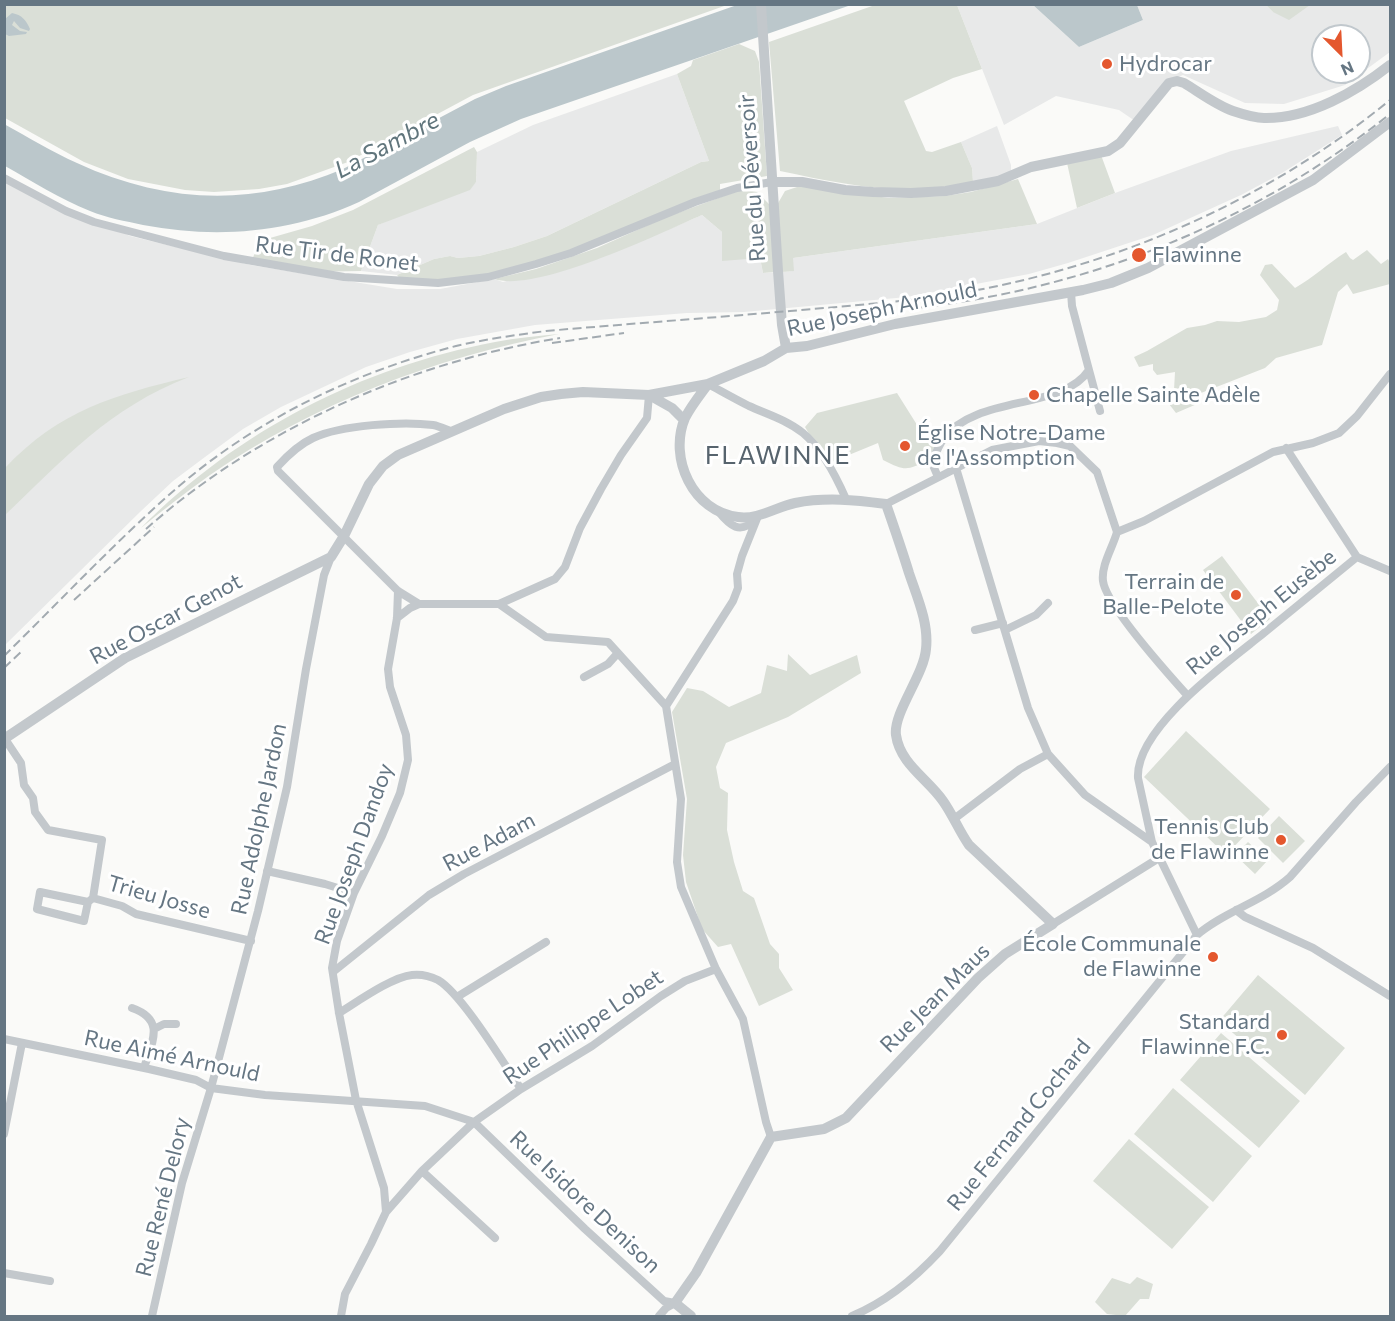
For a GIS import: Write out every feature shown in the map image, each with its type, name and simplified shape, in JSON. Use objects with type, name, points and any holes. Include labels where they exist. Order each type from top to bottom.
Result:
[{"type":"street","name":"Rue du Déversoir","points":[[762,4],[778,271],[786,348]]},
{"type":"street","points":[[772,182],[802,182],[854,191],[911,193],[970,188],[998,181],[1031,167],[1108,151],[1120,143],[1169,83],[1177,81],[1184,83],[1231,110],[1263,118],[1288,115],[1324,105],[1357,90],[1390,65]]},
{"type":"street","name":"Rue Joseph Arnould","points":[[344,536],[369,484],[383,466],[398,455],[450,431],[551,395],[583,392],[649,395],[708,384],[764,361],[786,348],[807,346],[895,324],[1111,283],[1157,263],[1313,180],[1390,122]]},
{"type":"street","name":"Rue Tir de Ronet","points":[[4,178],[66,211],[94,222],[224,256],[344,277],[438,283],[488,277],[536,264],[571,253],[695,202],[737,188],[772,182]]},
{"type":"street","points":[[1071,292],[1072,306],[1100,411]]},
{"type":"street","points":[[938,477],[932,463],[945,436],[959,424],[987,411],[1069,389],[1089,370]]},
{"type":"street","points":[[1117,532],[1144,522],[1257,460],[1286,448],[1313,443],[1339,433],[1357,416],[1390,374]]},
{"type":"street","points":[[846,499],[812,441],[783,420],[708,384],[684,420],[681,464],[687,481],[699,497],[718,511],[738,517],[758,516],[777,508],[820,499],[846,499],[886,504],[992,450],[1039,441],[1070,446],[1097,472],[1117,532],[1105,566],[1103,580],[1107,591],[1123,617],[1187,696]]},
{"type":"street","points":[[397,618],[419,604],[499,604],[555,579],[566,567],[580,528],[601,489],[647,418],[649,395],[672,408],[684,420]]},
{"type":"street","points":[[419,604],[398,591],[278,471],[277,467],[287,456],[313,438],[338,431],[395,424],[436,425],[450,431]]},
{"type":"street","points":[[1286,448],[1357,557],[1390,571]]},
{"type":"street","points":[[956,468],[1028,708],[1048,754],[1085,795],[1152,842]]},
{"type":"street","points":[[886,504],[922,611],[927,638],[924,661],[900,714],[896,736],[900,750],[942,799],[959,831],[969,844],[1053,924]]},
{"type":"street","points":[[666,706],[734,602],[738,588],[739,565],[758,516]]},
{"type":"street","points":[[331,557],[344,536]]},
{"type":"street","name":"Rue Oscar Genot","points":[[5,739],[125,658],[331,557]]},
{"type":"street","name":"Rue Adolphe Jardon","points":[[211,1088],[287,787],[306,669],[324,575],[331,557]]},
{"type":"street","name":"Rue Joseph Eusèbe","points":[[1197,935],[1152,842],[1137,771],[1144,750],[1187,696],[1357,557]]},
{"type":"street","name":"Rue Joseph Dandoy","points":[[386,1212],[384,1188],[356,1100],[333,972],[337,941],[354,893],[400,793],[408,760],[406,735],[390,687],[388,669],[397,618],[398,591]]},
{"type":"street","points":[[975,630],[1004,626],[1036,615],[1048,603]]},
{"type":"street","points":[[499,604],[546,637],[608,642],[666,706],[681,799],[676,862],[681,887],[716,969],[743,1019],[771,1137],[696,1273],[675,1303],[666,1308],[659,1317]]},
{"type":"street","points":[[584,677],[608,663],[617,654]]},
{"type":"street","name":"Trieu Josse","points":[[5,739],[21,763],[24,786],[33,798],[34,812],[48,830],[102,840],[91,900],[122,906],[135,914],[250,940]]},
{"type":"street","points":[[954,819],[1020,769],[1048,754]]},
{"type":"street","name":"Rue Adam","points":[[333,972],[429,895],[675,764]]},
{"type":"street","name":"Rue Fernand Cochard","points":[[852,1317],[882,1301],[924,1269],[1197,935],[1211,922],[1273,891],[1290,877],[1390,767]]},
{"type":"street","name":"Rue Jean Maus","points":[[771,1137],[824,1129],[846,1118],[978,978],[1005,954],[1159,858]]},
{"type":"street","points":[[267,871],[354,893]]},
{"type":"street","points":[[40,892],[91,900],[84,921],[37,909],[40,892]]},
{"type":"street","points":[[1236,910],[1245,917],[1313,948],[1390,996]]},
{"type":"street","points":[[457,997],[546,942]]},
{"type":"street","name":"Rue Philippe Lobet","points":[[340,1317],[345,1294],[386,1212],[422,1171],[474,1122],[521,1089],[592,1046],[685,981],[716,969]]},
{"type":"street","points":[[339,1013],[401,977],[413,974],[428,975],[440,981],[457,997],[521,1089]]},
{"type":"street","points":[[132,1008],[145,1012],[154,1029],[144,1068]]},
{"type":"street","points":[[154,1029],[164,1024],[176,1024]]},
{"type":"street","name":"Rue Aimé Arnould","points":[[4,1039],[195,1080],[211,1088],[265,1095],[425,1106],[474,1122]]},
{"type":"street","points":[[4,1134],[22,1043]]},
{"type":"street","name":"Rue René Delory","points":[[152,1317],[182,1183],[211,1088]]},
{"type":"street","name":"Rue Isidore Denison","points":[[474,1122],[664,1301],[675,1303]]},
{"type":"street","points":[[422,1171],[495,1238]]},
{"type":"street","points":[[4,1273],[50,1281]]},
{"type":"street","points":[[675,1303],[691,1317]]},
{"type":"shaded area","points":[[5,5],[727,5],[473,95],[348,162],[287,184],[259,189],[214,192],[185,190],[128,179],[84,162],[5,118]]},
{"type":"shaded area","points":[[737,5],[851,5],[521,119],[470,142],[359,202],[307,221],[280,227],[198,232],[123,221],[79,206],[5,166],[4,124],[77,163],[110,177],[143,187],[210,196],[243,195],[276,190],[343,169],[475,99],[506,86]]},
{"type":"shaded area","points":[[875,5],[957,5],[982,69],[953,78],[904,101],[926,151],[932,152],[961,142],[972,168],[973,182],[939,188],[890,189],[853,185],[780,171],[769,42]]},
{"type":"shaded area","points":[[957,5],[1033,5],[1079,47],[1143,20],[1137,5],[1266,5],[1273,12],[1281,5],[1390,5],[1390,52],[1371,66],[1371,24],[1311,24],[1311,84],[1346,84],[1284,104],[1245,103],[1183,75],[1165,82],[1135,121],[1119,110],[1056,96],[1004,125]]},
{"type":"shaded area","points":[[1033,5],[1137,5],[1143,20],[1079,47]]},
{"type":"shaded area","points":[[1266,5],[1310,5],[1289,20],[1273,12]]},
{"type":"shaded area","points":[[12,13],[27,23],[29,31],[20,28],[14,21],[12,25],[20,31],[27,32],[26,34],[9,36],[5,34],[5,19]]},
{"type":"shaded area","points":[[739,44],[755,51],[759,62],[767,176],[720,184],[720,193],[571,253],[488,277],[403,282],[397,275],[434,259],[450,256],[458,258],[479,256],[547,236],[701,162],[709,161],[677,74],[691,66],[693,60]]},
{"type":"shaded area","points":[[677,74],[709,161],[701,162],[547,236],[514,247],[479,256],[458,258],[450,256],[434,259],[397,275],[361,271],[378,225],[476,182],[477,152],[533,125]]},
{"type":"shaded area","points":[[997,126],[1011,171],[1006,175],[973,182],[972,168],[961,142]]},
{"type":"shaded area","points":[[1338,126],[1342,135],[1282,173],[1241,195],[1153,235],[1029,274],[907,297],[744,312],[687,313],[535,325],[457,339],[366,367],[281,407],[243,429],[173,481],[5,645],[5,180],[130,236],[251,265],[397,289],[440,289],[494,279],[503,282],[634,244],[702,215],[760,258],[763,273],[793,271],[793,258],[1037,224],[1231,151]]},
{"type":"shaded area","points":[[474,147],[477,152],[476,182],[470,190],[378,225],[361,271],[306,272],[251,262],[258,246],[270,238],[312,226],[353,210]]},
{"type":"shaded area","points":[[1101,155],[1115,193],[1077,208],[1067,163]]},
{"type":"shaded area","points":[[1018,179],[1037,224],[793,258],[794,271],[782,272],[777,205],[785,191],[800,186],[889,198],[945,196],[971,192]]},
{"type":"shaded area","points":[[740,190],[757,192],[770,205],[774,272],[763,273],[760,258],[722,261],[722,232],[702,215],[567,270],[538,278],[513,281],[494,279],[536,269],[597,248],[664,218]]},
{"type":"shaded area","points":[[1367,250],[1381,264],[1388,259],[1390,284],[1353,294],[1347,284],[1338,292],[1322,345],[1276,358],[1265,368],[1201,393],[1197,404],[1176,413],[1169,404],[1168,397],[1174,390],[1175,372],[1157,375],[1153,370],[1153,364],[1139,367],[1134,357],[1187,328],[1217,321],[1239,322],[1266,317],[1277,310],[1279,300],[1260,275],[1265,265],[1272,264],[1295,288],[1346,252],[1353,260]]},
{"type":"shaded area","points":[[559,334],[466,356],[421,370],[334,405],[250,449],[201,481],[141,528],[178,493],[260,433],[350,386],[446,353],[503,341]]},
{"type":"shaded area","points":[[189,377],[161,389],[111,419],[68,454],[5,515],[5,468],[46,432],[68,418],[112,398]]},
{"type":"shaded area","points":[[897,393],[919,428],[931,428],[937,442],[930,460],[911,468],[902,468],[883,460],[878,443],[827,464],[805,427],[817,413]]},
{"type":"shaded area","name":"Terrain de Balle-Pelote","points":[[1222,556],[1270,619],[1251,634],[1203,570]]},
{"type":"shaded area","points":[[788,654],[810,675],[857,655],[861,673],[788,717],[726,743],[716,767],[720,788],[728,793],[727,830],[743,891],[754,898],[770,944],[779,954],[779,968],[793,990],[759,1006],[731,944],[718,947],[702,929],[686,882],[683,855],[687,799],[672,712],[687,688],[703,691],[729,707],[761,693],[767,665],[787,671]]},
{"type":"shaded area","points":[[1186,731],[1270,809],[1226,855],[1144,777]]},
{"type":"shaded area","name":"Tennis Club de Flawinne","points":[[1279,816],[1305,841],[1283,863],[1258,838]]},
{"type":"shaded area","points":[[1248,842],[1268,860],[1255,874],[1235,855]]},
{"type":"shaded area","name":"Standard Flawinne F.C.","points":[[1258,975],[1345,1048],[1305,1095],[1219,1021]]},
{"type":"shaded area","points":[[1221,1033],[1300,1101],[1259,1148],[1180,1080]]},
{"type":"shaded area","points":[[1173,1088],[1252,1156],[1213,1202],[1134,1134]]},
{"type":"shaded area","points":[[1129,1139],[1209,1207],[1172,1249],[1093,1181]]},
{"type":"shaded area","points":[[1137,1277],[1153,1284],[1149,1299],[1140,1299],[1125,1316],[1107,1314],[1095,1302],[1112,1278],[1130,1284]]},
{"type":"railway","points":[[4,656],[134,527],[208,462],[274,419],[344,384],[381,369],[456,346],[501,337],[546,331],[864,305],[988,288],[1043,275],[1149,240],[1251,193],[1299,165],[1390,100]]},
{"type":"railway","points":[[908,309],[974,300],[1038,286],[1101,268],[1163,246],[1281,189],[1390,114]]},
{"type":"railway","points":[[552,343],[624,333]]},
{"type":"railway","points":[[146,529],[190,493],[238,460],[340,405],[394,382],[448,364],[504,349],[560,338]]},
{"type":"railway","points":[[74,600],[154,527]]},
{"type":"railway","points":[[4,668],[21,652]]},
{"type":"place","name":"Hydrocar","points":[[1107,64]]},
{"type":"place","name":"Flawinne","points":[[1139,255]]},
{"type":"place","name":"Chapelle Sainte Adèle","points":[[1034,395]]},
{"type":"place","name":"Église Notre-Dame de l'Assomption","points":[[905,446]]},
{"type":"place","name":"Terrain de Balle-Pelote","points":[[1236,595]]},
{"type":"place","name":"Tennis Club de Flawinne","points":[[1281,840]]},
{"type":"place","name":"École Communale de Flawinne","points":[[1213,957]]},
{"type":"place","name":"Standard Flawinne F.C.","points":[[1282,1035]]},
{"type":"district","name":"FLAWINNE","points":[[778,455]]},
{"type":"water label","name":"La Sambre","points":[[387,145]]}]
